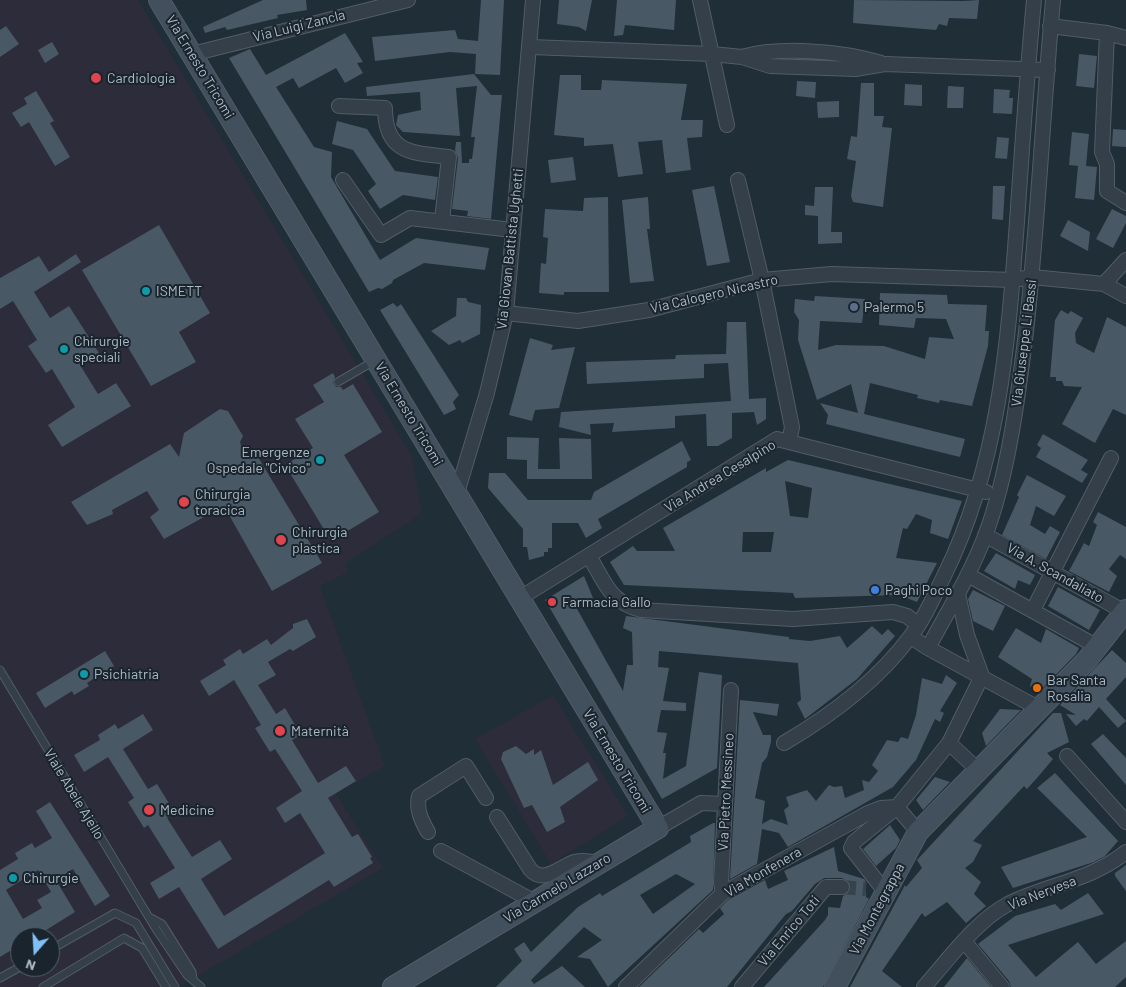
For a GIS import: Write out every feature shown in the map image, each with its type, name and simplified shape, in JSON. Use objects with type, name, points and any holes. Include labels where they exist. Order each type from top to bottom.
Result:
[{"type":"street","name":"Via Ernesto Tricomi","points":[[159,0],[658,828]]},
{"type":"street","name":"Via Luigi Zancla","points":[[192,54],[408,0]]},
{"type":"street","name":"Via Giovan Battista Ughetti","points":[[457,493],[487,393],[506,313],[533,0]]},
{"type":"street","points":[[700,0],[727,124]]},
{"type":"street","name":"Via Giuseppe Li Bassi","points":[[784,743],[817,723],[865,685],[914,631],[956,552],[979,490],[994,430],[1006,358],[1034,0]]},
{"type":"street","name":"Via Giuseppe Li Bassi","points":[[928,648],[968,575],[985,535],[997,495],[1019,393],[1032,277],[1053,0]]},
{"type":"street","points":[[1050,26],[1107,33],[1126,38]]},
{"type":"street","points":[[1107,33],[1102,152],[1107,164],[1107,190],[1126,203]]},
{"type":"street","points":[[530,47],[712,54],[742,57],[770,66],[855,69],[884,64],[1048,70]]},
{"type":"street","points":[[339,106],[385,108],[385,121],[394,143],[410,152],[449,157],[442,220]]},
{"type":"street","points":[[343,180],[381,235],[410,218],[442,220],[512,230]]},
{"type":"street","points":[[738,180],[762,280],[792,428],[789,442]]},
{"type":"street","points":[[1126,260],[1104,284],[1126,296]]},
{"type":"street","name":"Via Calogero Nicastro","points":[[506,313],[578,321],[649,310],[762,280],[832,274],[1013,280],[1032,277],[1104,284]]},
{"type":"street","name":"Via Andrea Cesalpino","points":[[520,598],[777,439],[997,495]]},
{"type":"street","points":[[1033,610],[1111,458]]},
{"type":"street","name":"Via A. Scandaliato","points":[[985,535],[1126,611]]},
{"type":"street","points":[[589,556],[613,595],[625,606],[641,610],[792,619],[826,615],[893,612],[907,616],[914,631],[928,648],[1038,708]]},
{"type":"street","points":[[968,575],[1096,646]]},
{"type":"street","points":[[885,889],[851,848],[854,842],[897,807],[950,743],[982,676],[967,635],[958,594]]},
{"type":"street","name":"Via Montegrappa","points":[[835,987],[885,889],[918,832],[977,769],[1087,660],[1096,646],[1126,611]]},
{"type":"street","name":"Via Pietro Messineo","points":[[723,894],[721,883],[732,690]]},
{"type":"street","points":[[950,743],[977,769]]},
{"type":"street","points":[[1068,756],[1126,822]]},
{"type":"street","points":[[428,832],[419,814],[417,804],[419,796],[466,766],[486,798]]},
{"type":"street","name":"Via Carmelo Lazzaro","points":[[406,984],[535,902],[701,803],[725,804]]},
{"type":"street","points":[[897,807],[918,832]]},
{"type":"street","name":"Via Monfenera","points":[[626,987],[723,894],[874,810],[897,807]]},
{"type":"street","points":[[497,817],[535,874],[550,874],[576,861],[599,864]]},
{"type":"street","points":[[442,851],[535,902]]},
{"type":"street","name":"Via Nervesa","points":[[924,987],[964,941],[1006,905],[1100,871],[1126,852]]},
{"type":"street","name":"Via Enrico Toti","points":[[742,987],[826,887],[842,887]]},
{"type":"street","points":[[866,889],[885,889]]},
{"type":"street","points":[[964,941],[1002,987]]},
{"type":"lane","points":[[338,382],[376,359]]},
{"type":"lane","name":"Viale Abele Ajello","points":[[0,670],[149,917],[162,924],[192,972],[194,979],[201,987]]},
{"type":"lane","points":[[60,944],[115,913],[136,923],[175,987]]},
{"type":"lane","points":[[135,942],[142,932]]},
{"type":"lane","points":[[43,987],[124,938],[135,942],[142,948],[166,987]]},
{"type":"shaded area","points":[[0,0],[138,0],[412,456],[422,514],[347,562],[345,566],[348,572],[320,586],[385,766],[336,794],[383,868],[179,987],[0,987]]},
{"type":"shaded area","points":[[553,695],[628,816],[551,864],[475,739]]},
{"type":"building","points":[[263,0],[306,0],[307,10],[277,15],[278,18],[227,30],[225,27],[205,33],[203,27]]},
{"type":"building","points":[[481,0],[504,0],[500,75],[475,74],[476,54],[450,52],[375,61],[372,37],[455,30],[458,39],[478,41]]},
{"type":"building","points":[[559,0],[592,0],[586,31],[579,27],[557,24]]},
{"type":"building","points":[[617,0],[676,0],[674,30],[625,25],[623,35],[614,36]]},
{"type":"building","points":[[854,0],[979,0],[977,19],[949,18],[947,26],[939,24],[936,30],[853,23]]},
{"type":"building","points":[[6,26],[19,44],[0,57],[0,30]]},
{"type":"building","points":[[345,33],[363,62],[357,63],[363,73],[345,83],[336,68],[299,88],[293,78],[276,87],[314,147],[332,152],[331,177],[380,260],[416,238],[489,248],[485,270],[424,263],[393,280],[392,283],[382,289],[378,288],[369,292],[229,58],[250,49],[266,75]]},
{"type":"building","points":[[52,42],[59,54],[45,63],[38,50]]},
{"type":"building","points":[[1079,54],[1097,56],[1094,88],[1076,86]]},
{"type":"building","points":[[474,74],[491,95],[502,95],[491,219],[467,216],[468,211],[452,209],[458,158],[455,151],[456,142],[461,142],[462,163],[469,163],[469,159],[472,159],[475,137],[471,137],[477,86],[456,88],[460,136],[403,132],[396,125],[398,115],[421,110],[420,92],[367,96],[366,87]]},
{"type":"building","points":[[560,75],[581,75],[581,90],[601,90],[602,80],[687,84],[681,120],[703,120],[702,137],[687,138],[691,170],[666,173],[662,140],[638,142],[643,174],[618,177],[613,144],[584,146],[584,138],[554,135]]},
{"type":"building","points":[[797,81],[816,82],[815,98],[796,96]]},
{"type":"building","points":[[861,83],[874,83],[874,116],[884,116],[882,127],[892,128],[883,207],[853,202],[851,196],[856,161],[847,159],[851,136],[857,137]]},
{"type":"building","points":[[905,84],[922,85],[922,106],[904,105]]},
{"type":"building","points":[[948,86],[964,87],[963,108],[947,108]]},
{"type":"building","points":[[994,89],[1010,90],[1009,98],[1013,98],[1012,114],[993,113]]},
{"type":"building","points":[[36,91],[54,121],[50,123],[70,157],[55,166],[29,122],[21,127],[12,113],[27,104],[24,98]]},
{"type":"building","points":[[839,101],[839,117],[818,118],[817,102]]},
{"type":"building","points":[[337,121],[367,129],[395,171],[438,177],[435,200],[403,195],[380,209],[368,191],[376,184],[353,150],[332,144]]},
{"type":"building","points":[[1113,129],[1126,130],[1126,147],[1112,146]]},
{"type":"building","points":[[1072,132],[1089,134],[1086,166],[1097,167],[1094,200],[1075,198],[1078,166],[1069,165]]},
{"type":"building","points":[[997,137],[1009,138],[1007,159],[995,158]]},
{"type":"building","points":[[573,157],[576,180],[551,183],[548,160]]},
{"type":"building","points":[[714,186],[730,262],[707,266],[692,190]]},
{"type":"building","points":[[993,186],[1005,186],[1003,220],[992,219]]},
{"type":"building","points":[[815,187],[833,187],[831,232],[842,232],[842,243],[818,244],[818,216],[805,215],[805,205],[814,206]]},
{"type":"building","points":[[608,197],[609,292],[564,292],[564,295],[539,293],[541,263],[546,264],[548,238],[543,237],[545,209],[583,211],[584,198]]},
{"type":"building","points":[[648,197],[650,229],[647,229],[654,281],[630,283],[622,200]]},
{"type":"building","points":[[1112,209],[1126,216],[1126,223],[1113,248],[1096,239]]},
{"type":"building","points":[[1068,220],[1090,232],[1088,251],[1060,236]]},
{"type":"building","name":"ISMETT","points":[[159,225],[210,313],[179,332],[196,362],[151,386],[82,270]]},
{"type":"building","name":"Chirurgie speciali","points":[[76,254],[81,262],[34,292],[50,318],[69,306],[99,353],[80,365],[98,394],[116,383],[131,406],[62,447],[48,425],[75,407],[52,369],[46,373],[28,346],[37,340],[13,301],[0,309],[0,278],[39,256],[49,272]]},
{"type":"building","points":[[880,293],[947,295],[948,304],[987,305],[985,331],[989,331],[988,346],[972,406],[940,400],[939,403],[917,398],[918,395],[870,383],[864,414],[965,439],[960,457],[826,424],[828,415],[820,403],[858,413],[851,384],[817,400],[798,340],[799,320],[794,312],[795,299],[814,301],[815,296],[865,299],[862,323],[820,321],[818,350],[836,345],[884,346],[925,359],[929,337],[954,339],[946,319],[916,318],[914,328],[879,325]]},
{"type":"building","points":[[457,298],[466,298],[468,302],[481,305],[480,334],[462,343],[460,340],[449,345],[431,331],[456,316]]},
{"type":"building","points":[[393,303],[397,307],[401,304],[459,395],[453,402],[456,409],[444,415],[380,310]]},
{"type":"building","points":[[1061,310],[1068,314],[1071,311],[1083,318],[1075,333],[1076,343],[1094,353],[1107,317],[1126,327],[1126,415],[1113,409],[1095,443],[1062,424],[1082,387],[1064,386],[1062,381],[1056,381],[1056,377],[1050,377],[1055,320]]},
{"type":"building","points":[[727,322],[746,322],[749,399],[766,398],[766,419],[757,425],[754,412],[732,413],[732,438],[718,446],[707,446],[706,414],[675,416],[675,428],[612,432],[614,423],[590,424],[591,435],[559,427],[561,412],[731,401],[728,363],[704,364],[704,378],[587,384],[586,362],[675,359],[676,355],[726,354]]},
{"type":"building","points":[[530,338],[553,345],[551,350],[575,347],[559,408],[535,410],[532,421],[509,415]]},
{"type":"building","name":"Emergenze Ospedale \"Civico\"","points":[[333,373],[335,377],[333,383],[336,387],[341,387],[343,390],[353,384],[382,432],[344,455],[379,512],[331,541],[285,465],[313,448],[295,419],[324,402],[313,385]]},
{"type":"building","points":[[220,409],[228,411],[243,436],[240,442],[245,459],[255,452],[322,563],[272,591],[224,506],[164,539],[150,517],[159,510],[147,491],[112,510],[113,514],[87,525],[71,502],[170,444],[179,457],[184,433]]},
{"type":"building","points":[[1043,434],[1088,460],[1081,470],[1088,474],[1082,483],[1036,457],[1041,448],[1037,445]]},
{"type":"building","points":[[507,437],[539,438],[538,469],[560,469],[559,438],[591,439],[592,479],[527,479],[527,460],[507,459]]},
{"type":"building","points":[[682,441],[691,460],[687,462],[687,467],[598,519],[602,528],[586,538],[578,523],[552,523],[552,548],[548,548],[548,552],[544,552],[544,556],[529,560],[527,547],[523,547],[523,529],[488,488],[489,473],[505,473],[528,500],[591,500],[594,492]]},
{"type":"building","points":[[788,460],[962,501],[948,539],[930,533],[932,520],[916,514],[907,529],[903,528],[896,558],[937,563],[917,602],[899,595],[795,598],[793,593],[624,585],[610,562],[633,546],[637,551],[675,551],[663,528],[766,468],[766,472]],"holes":[[[785,481],[812,488],[808,518],[790,516]],[[743,532],[774,532],[771,552],[742,552]]]},
{"type":"building","points":[[1027,475],[1066,496],[1054,516],[1036,506],[1030,525],[1045,534],[1050,526],[1060,532],[1046,559],[1002,535],[1019,497],[1017,495]]},
{"type":"building","points":[[1098,512],[1126,527],[1126,559],[1120,555],[1109,569],[1117,576],[1109,592],[1069,571],[1084,543],[1089,546],[1097,525],[1093,522]]},
{"type":"building","points":[[996,553],[1035,575],[1030,585],[1018,580],[1015,589],[984,571]]},
{"type":"building","points":[[584,576],[593,598],[576,607],[623,691],[627,665],[633,665],[632,632],[623,628],[626,616],[810,641],[840,636],[847,648],[872,626],[882,635],[888,629],[895,636],[857,679],[805,719],[797,703],[801,700],[798,663],[659,651],[658,667],[669,668],[663,701],[686,703],[686,711],[661,710],[657,732],[667,733],[663,753],[666,753],[663,779],[686,766],[699,672],[722,675],[717,768],[662,799],[545,600]]},
{"type":"building","points":[[1058,587],[1100,610],[1089,630],[1048,606]]},
{"type":"building","points":[[973,590],[1005,606],[993,631],[973,621],[968,599]]},
{"type":"building","points":[[307,619],[316,637],[293,651],[290,649],[268,662],[276,675],[258,685],[276,714],[285,708],[301,735],[292,740],[318,783],[346,766],[356,781],[328,798],[352,837],[358,834],[372,857],[370,858],[373,863],[334,887],[329,880],[218,949],[179,887],[159,899],[150,883],[175,868],[148,825],[144,828],[128,802],[134,798],[108,757],[84,772],[74,755],[100,740],[98,735],[115,724],[118,729],[143,714],[153,730],[123,749],[148,789],[157,784],[175,813],[167,818],[192,857],[220,840],[232,859],[201,879],[224,916],[325,853],[300,813],[285,823],[276,808],[302,791],[275,749],[270,752],[255,728],[261,725],[234,680],[209,696],[200,681],[226,665],[223,660],[240,649],[243,654],[267,639],[271,645],[293,628],[293,624]]},
{"type":"building","points":[[1016,628],[1041,643],[1046,629],[1079,648],[1076,654],[1039,692],[1030,686],[1032,679],[998,657]]},
{"type":"building","points":[[1112,650],[1126,663],[1126,677],[1106,699],[1126,721],[1118,728],[1099,707],[1087,721],[1084,719],[1076,726],[1066,714],[1076,715],[1060,705]]},
{"type":"building","name":"Psichiatria","points":[[105,651],[114,666],[87,683],[89,686],[74,695],[72,691],[45,708],[36,693]]},
{"type":"building","points":[[946,675],[957,683],[940,711],[944,713],[940,722],[935,719],[916,760],[893,787],[788,847],[779,833],[762,829],[757,864],[730,879],[740,700],[779,704],[777,716],[753,712],[763,735],[771,735],[767,757],[762,763],[755,798],[765,801],[762,824],[771,819],[788,825],[784,810],[789,806],[786,797],[807,790],[816,801],[829,785],[834,787],[842,786],[845,798],[864,790],[862,780],[869,782],[878,771],[872,765],[887,740],[898,742],[901,737],[908,739],[916,715],[922,678],[942,684]]},
{"type":"building","points":[[1000,709],[1021,710],[986,746],[982,733]]},
{"type":"building","points":[[1053,713],[1061,713],[1069,742],[1047,753],[1053,759],[1027,789],[1024,786],[973,841],[982,845],[973,862],[965,868],[981,882],[974,894],[986,906],[966,923],[947,902],[925,917],[922,913],[882,971],[902,987],[850,987],[905,885],[906,887],[922,868],[917,860]]},
{"type":"building","points":[[1103,734],[1126,758],[1126,785],[1091,744]]},
{"type":"building","points":[[516,746],[526,754],[534,749],[534,755],[541,750],[553,785],[588,762],[598,780],[560,807],[565,822],[547,832],[532,805],[524,808],[501,759],[503,752]]},
{"type":"building","points":[[1055,773],[1118,841],[1105,856],[1094,862],[1013,888],[1001,867],[1087,837],[1037,788]]},
{"type":"building","points":[[935,777],[950,782],[923,810],[916,800]]},
{"type":"building","name":"Chirurgie","points":[[50,802],[110,896],[95,906],[73,869],[56,880],[75,912],[51,927],[10,927],[10,951],[0,957],[0,870],[18,859],[15,853],[32,843],[35,848],[52,838],[36,811]],"holes":[[[38,870],[51,892],[37,900],[42,908],[23,919],[6,890]]]},
{"type":"building","points":[[715,823],[713,890],[608,987],[590,959],[577,957],[602,940],[584,927],[531,980],[534,984],[562,966],[585,987],[496,987],[522,961],[514,949],[524,942],[531,952],[578,907],[600,893],[602,896],[691,842],[690,836]],"holes":[[[676,874],[695,884],[653,914],[640,895]]]},
{"type":"building","points":[[890,825],[900,840],[896,848],[876,866],[863,849]]},
{"type":"building","points":[[834,847],[838,871],[864,879],[866,882],[866,897],[869,899],[823,987],[764,987],[825,920],[828,915],[828,907],[840,908],[843,896],[849,892],[851,887],[849,882],[842,878],[824,878],[815,884],[792,911],[786,914],[727,987],[639,987],[699,929],[703,933],[724,914],[720,908],[728,900],[765,880],[768,889],[788,880],[784,871]]},
{"type":"building","points":[[1126,865],[1126,891],[1115,876],[1115,873]]},
{"type":"building","points":[[1088,893],[1104,914],[1008,945],[1036,977],[1078,942],[1096,964],[1126,941],[1126,977],[1115,987],[1011,987],[1009,981],[978,944],[1015,916],[1055,904],[1061,910]]},
{"type":"building","points":[[967,958],[991,987],[944,987]]},
{"type":"tunnel","points":[[842,887],[866,889]]},
{"type":"place","name":"Cardiologia","points":[[96,78]]},
{"type":"place","name":"ISMETT","points":[[146,291]]},
{"type":"place","name":"Palermo 5","points":[[854,307]]},
{"type":"place","name":"Chirurgie speciali","points":[[64,349]]},
{"type":"place","name":"Emergenze Ospedale \"Civico\"","points":[[320,460]]},
{"type":"place","name":"Chirurgia toracica","points":[[184,502]]},
{"type":"place","name":"Chirurgia plastica","points":[[281,540]]},
{"type":"place","name":"Paghi Poco","points":[[875,590]]},
{"type":"place","name":"Farmacia Gallo","points":[[552,602]]},
{"type":"place","name":"Psichiatria","points":[[84,674]]},
{"type":"place","name":"Bar Santa Rosalia","points":[[1037,688]]},
{"type":"place","name":"Maternità","points":[[280,731]]},
{"type":"place","name":"Medicine","points":[[149,810]]},
{"type":"place","name":"Chirurgie","points":[[13,878]]}]
